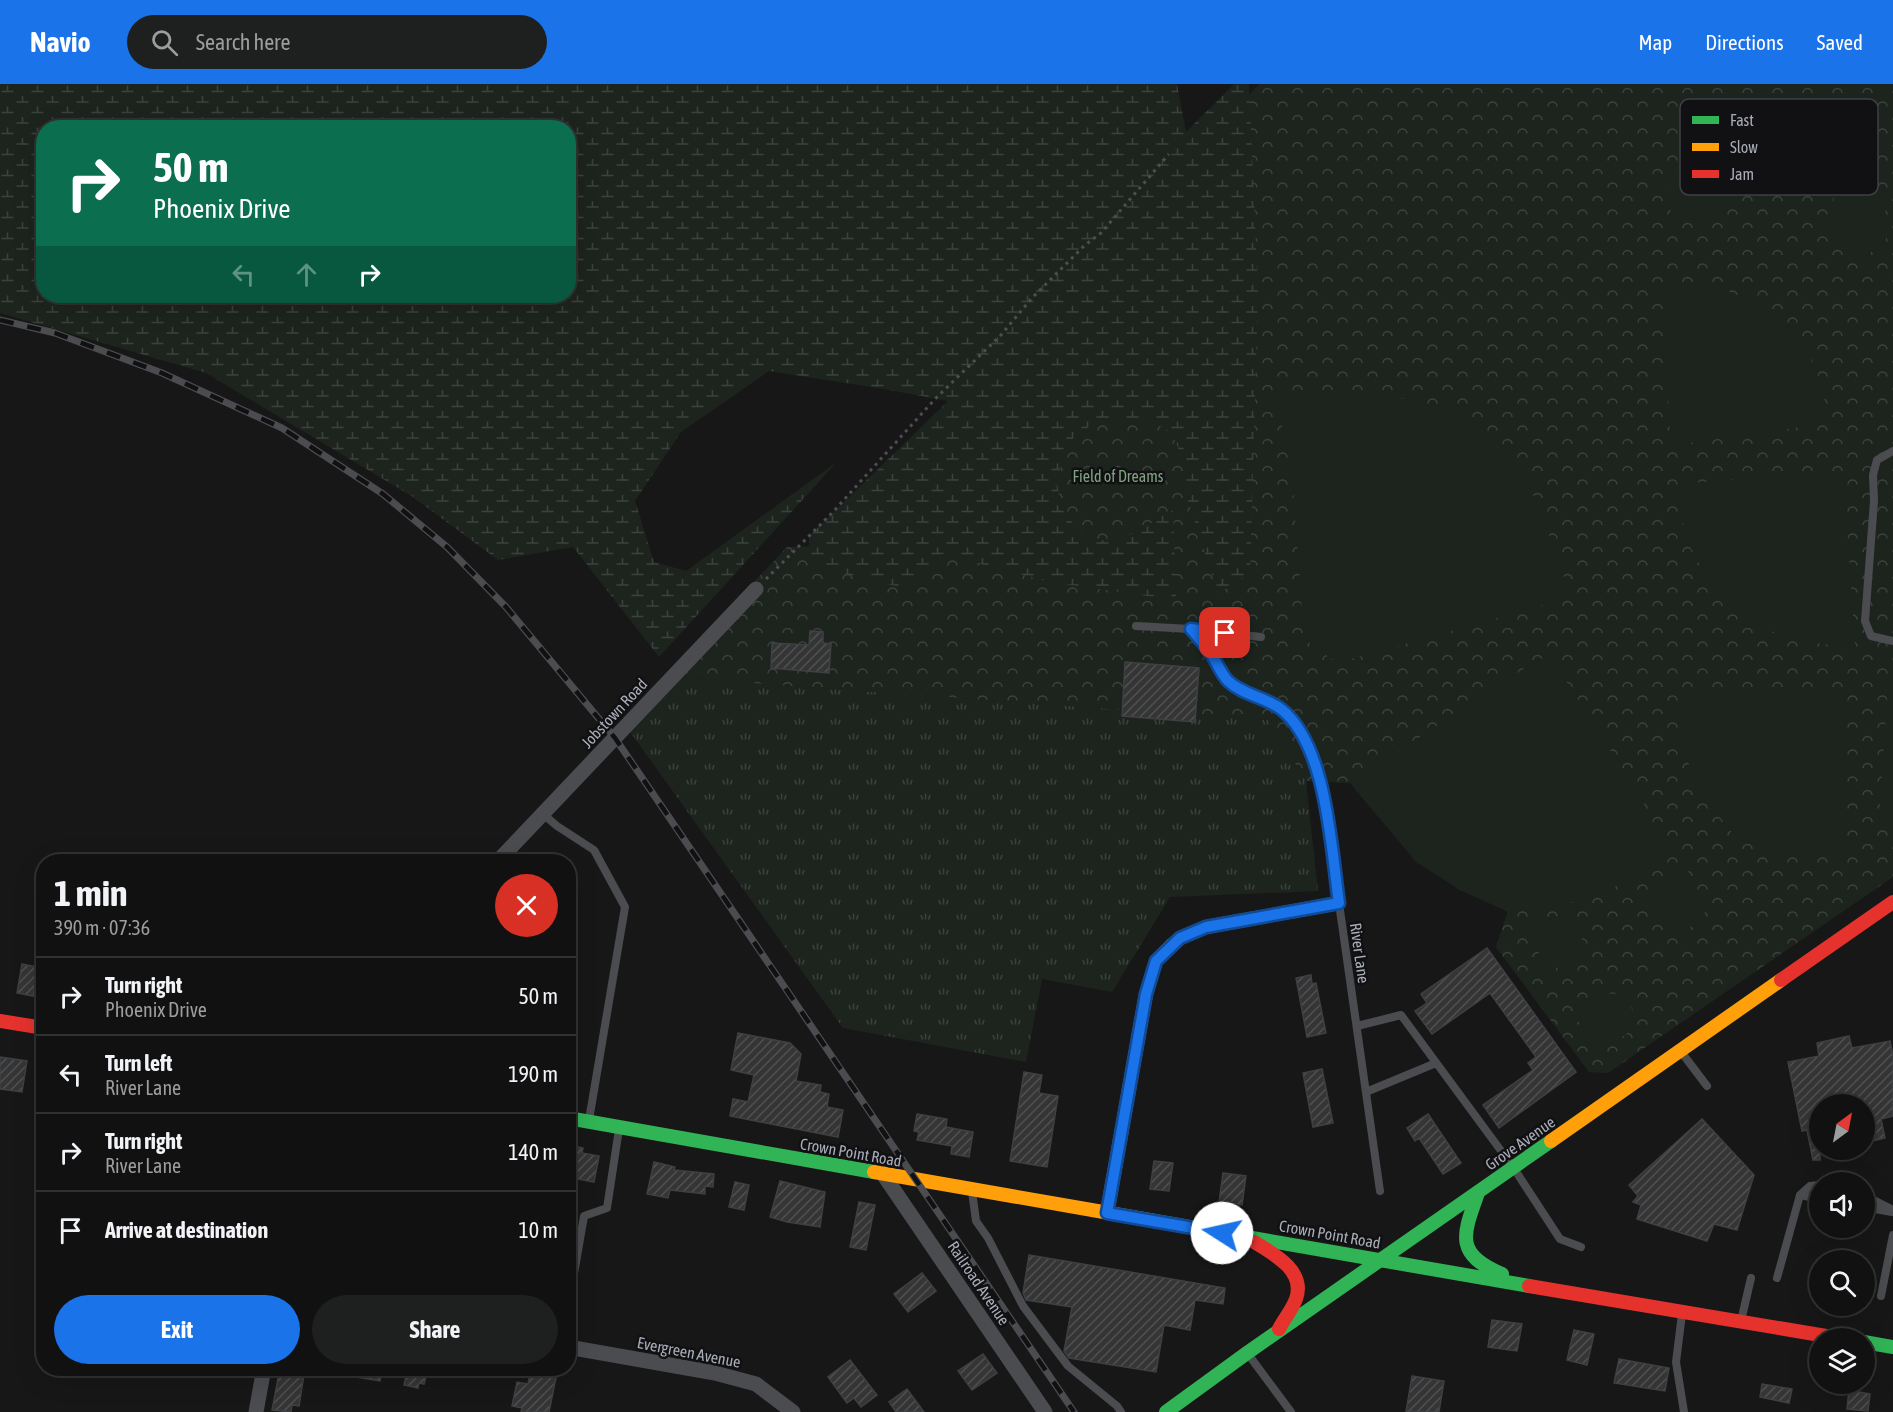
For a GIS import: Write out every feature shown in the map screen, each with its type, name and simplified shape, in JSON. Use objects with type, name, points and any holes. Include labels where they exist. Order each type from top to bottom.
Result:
[{"type":"main road","name":"Grove Avenue","points":[[1166,1412],[1893,902]]},
{"type":"main road","points":[[1107,1213],[1146,994],[1156,961],[1180,938],[1206,927],[1339,903]]},
{"type":"main road","points":[[0,1021],[36,1027]]},
{"type":"main road","name":"Crown Point Road","points":[[576,1120],[1809,1333]]},
{"type":"main road","points":[[1478,1193],[1467,1226],[1465,1239],[1469,1251],[1478,1263],[1533,1287]]},
{"type":"main road","points":[[1245,1237],[1287,1263],[1296,1278],[1297,1296],[1277,1333]]},
{"type":"main road","points":[[1875,1344],[1893,1347]]},
{"type":"street","name":"Jobstown Road","points":[[505,854],[756,589]]},
{"type":"street","name":"Railroad Avenue","points":[[883,1174],[1045,1412]]},
{"type":"street","name":"Evergreen Avenue","points":[[576,1348],[715,1373],[756,1384],[793,1412]]},
{"type":"street","points":[[256,1412],[263,1376]]},
{"type":"lane","points":[[1893,450],[1878,460],[1873,476],[1874,501],[1866,621],[1871,636],[1893,641]]},
{"type":"lane","points":[[1136,626],[1191,629],[1261,637]]},
{"type":"lane","name":"River Lane","points":[[1191,629],[1212,655],[1228,681],[1281,709],[1304,735],[1314,761],[1324,798],[1380,1191]]},
{"type":"lane","points":[[543,814],[594,850],[625,907],[589,1122]]},
{"type":"lane","points":[[1356,1026],[1401,1016],[1513,1167],[1560,1239],[1581,1246]]},
{"type":"lane","points":[[1681,1051],[1707,1086]]},
{"type":"lane","points":[[1366,1092],[1436,1063]]},
{"type":"lane","points":[[576,1262],[584,1216],[607,1208],[620,1127]]},
{"type":"lane","points":[[1777,1278],[1800,1195],[1809,1187]]},
{"type":"lane","points":[[972,1189],[976,1221],[988,1238],[1023,1306],[1068,1366],[1117,1406],[1121,1412]]},
{"type":"lane","points":[[1800,1195],[1809,1197]]},
{"type":"lane","points":[[1875,1201],[1893,1211]]},
{"type":"lane","points":[[1875,1209],[1893,1211]]},
{"type":"lane","points":[[1881,1296],[1893,1235]]},
{"type":"lane","points":[[1741,1322],[1751,1278]]},
{"type":"lane","points":[[1682,1312],[1676,1362],[1683,1412]]},
{"type":"lane","points":[[1247,1353],[1291,1412]]},
{"type":"path","points":[[756,589],[832,513],[935,399],[1001,335],[1032,298],[1085,245],[1101,233],[1168,154]]},
{"type":"green space","points":[[0,84],[1177,84],[1186,132],[1234,84],[1249,84],[1258,292],[1250,573],[1218,594],[1184,488],[1184,461],[1171,432],[1147,419],[1100,419],[1074,437],[1063,455],[1057,483],[1061,506],[1076,528],[1091,540],[1116,540],[1141,530],[1173,509],[1176,600],[1050,582],[942,554],[908,589],[810,565],[809,536],[948,401],[769,371],[681,432],[635,501],[654,562],[686,571],[837,462],[659,657],[573,547],[498,560],[413,497],[206,373],[0,313]]},
{"type":"green space","name":"Field of Dreams","points":[[1259,84],[1893,84],[1893,877],[1608,1073],[1589,1072],[1496,947],[1508,911],[1460,890],[1416,862],[1350,783],[1306,781],[1268,720],[664,677],[787,547],[968,541],[1250,94]]},
{"type":"green space","points":[[1680,164],[1680,195],[1725,195],[1725,212],[1703,227],[1673,217],[1665,193],[1675,165]]},
{"type":"green space","points":[[1885,187],[1886,242],[1864,257],[1834,247],[1825,223],[1835,195],[1878,195],[1878,188]]},
{"type":"green space","points":[[1662,283],[1699,284],[1723,290],[1760,306],[1776,318],[1803,346],[1813,363],[1829,423],[1682,444],[1670,433]]},
{"type":"green space","points":[[1365,394],[1414,400],[1468,416],[1493,437],[1525,476],[1543,518],[1571,597],[1337,663],[1304,639],[1292,473],[1276,397]]},
{"type":"green space","points":[[1832,471],[1844,479],[1855,648],[1811,642],[1769,630],[1731,604],[1709,579],[1693,551],[1683,524],[1679,498],[1679,484]]},
{"type":"green space","points":[[1540,658],[1555,664],[1641,798],[1669,857],[1599,895],[1550,908],[1508,912],[1460,890],[1414,859],[1350,783]]},
{"type":"green space","points":[[664,677],[1268,720],[1306,781],[1318,891],[1170,897],[1112,992],[1042,979],[1026,1062],[843,1028],[623,722]]},
{"type":"green space","points":[[1888,684],[1893,684],[1893,822],[1879,822]]},
{"type":"green space","points":[[1833,693],[1845,703],[1845,855],[1782,857],[1733,834],[1697,788],[1681,741],[1683,694]]},
{"type":"green space","points":[[1687,869],[1705,913],[1691,927],[1672,934],[1653,918],[1649,892]]},
{"type":"green space","points":[[1564,914],[1590,950],[1548,972],[1527,928]]},
{"type":"green space","points":[[1600,993],[1619,994],[1632,1009],[1636,1027],[1600,1053],[1578,1021],[1585,1004]]},
{"type":"building","points":[[810,631],[823,632],[823,643],[831,644],[829,673],[771,668],[772,643],[809,645]]},
{"type":"building","points":[[1125,662],[1199,668],[1195,722],[1122,716]]},
{"type":"building","points":[[1487,948],[1576,1072],[1499,1128],[1483,1105],[1533,1070],[1528,1063],[1536,1057],[1490,993],[1432,1034],[1415,1011],[1427,1003],[1421,994]]},
{"type":"building","points":[[22,964],[36,967],[33,996],[17,993]]},
{"type":"building","points":[[1311,975],[1312,984],[1316,983],[1326,1033],[1307,1037],[1296,978]]},
{"type":"building","points":[[738,1033],[790,1043],[801,1054],[796,1081],[821,1085],[820,1092],[829,1094],[827,1107],[843,1110],[838,1137],[730,1116],[733,1099],[748,1102],[754,1075],[731,1070]]},
{"type":"building","points":[[1849,1036],[1852,1048],[1890,1041],[1893,1056],[1893,1116],[1881,1119],[1885,1138],[1875,1140],[1875,1094],[1809,1094],[1809,1140],[1807,1130],[1802,1131],[1788,1062],[1819,1056],[1817,1043]]},
{"type":"building","points":[[0,1057],[27,1061],[22,1092],[0,1089]]},
{"type":"building","points":[[1322,1069],[1333,1123],[1313,1127],[1303,1073]]},
{"type":"building","points":[[1024,1072],[1042,1075],[1039,1093],[1058,1096],[1047,1167],[1010,1161]]},
{"type":"building","points":[[917,1114],[947,1119],[946,1127],[973,1132],[969,1157],[951,1154],[952,1146],[917,1140],[919,1132],[914,1131]]},
{"type":"building","points":[[1428,1114],[1461,1163],[1443,1174],[1419,1138],[1415,1141],[1407,1128]]},
{"type":"building","points":[[1702,1119],[1754,1175],[1737,1230],[1714,1224],[1707,1241],[1637,1219],[1641,1205],[1633,1202],[1638,1196],[1629,1185]]},
{"type":"building","points":[[576,1147],[583,1148],[582,1153],[599,1156],[594,1182],[576,1179]]},
{"type":"building","points":[[1154,1161],[1173,1163],[1169,1191],[1150,1189]]},
{"type":"building","points":[[654,1162],[675,1167],[674,1170],[714,1174],[713,1187],[705,1186],[705,1194],[670,1190],[668,1198],[647,1194]]},
{"type":"building","points":[[1223,1173],[1246,1176],[1242,1205],[1219,1202]]},
{"type":"building","points":[[780,1181],[825,1192],[820,1227],[770,1217]]},
{"type":"building","points":[[735,1182],[749,1185],[744,1210],[729,1207]]},
{"type":"building","points":[[859,1202],[875,1205],[866,1250],[850,1247]]},
{"type":"building","points":[[1029,1255],[1225,1288],[1223,1304],[1195,1300],[1190,1330],[1164,1325],[1156,1372],[1069,1358],[1064,1351],[1072,1307],[1026,1300],[1023,1293]]},
{"type":"building","points":[[922,1273],[936,1291],[908,1312],[894,1294]]},
{"type":"building","points":[[1492,1320],[1522,1324],[1517,1351],[1488,1347]]},
{"type":"building","points":[[1574,1330],[1594,1334],[1587,1365],[1567,1360]]},
{"type":"building","points":[[983,1354],[997,1373],[972,1390],[958,1371]]},
{"type":"building","points":[[1619,1359],[1669,1368],[1665,1391],[1614,1383]]},
{"type":"building","points":[[850,1360],[877,1395],[861,1407],[854,1398],[847,1403],[828,1377]]},
{"type":"building","points":[[278,1376],[304,1376],[299,1406],[292,1405],[291,1412],[272,1410]]},
{"type":"building","points":[[349,1376],[381,1376],[380,1381]]},
{"type":"building","points":[[406,1376],[426,1376],[424,1384],[419,1383],[418,1388],[404,1385]]},
{"type":"building","points":[[530,1376],[556,1376],[549,1412],[521,1412],[522,1408],[512,1406],[517,1382],[528,1384]]},
{"type":"building","points":[[1412,1376],[1444,1381],[1439,1412],[1406,1412]]},
{"type":"building","points":[[1762,1384],[1792,1389],[1789,1403],[1760,1397]]},
{"type":"building","points":[[907,1389],[924,1412],[896,1412],[889,1402]]},
{"type":"building","points":[[1849,1394],[1870,1394],[1868,1411],[1847,1409]]},
{"type":"railway","points":[[0,320],[55,333],[162,373],[282,428],[383,494],[447,547],[506,607],[615,738],[1074,1412]]},
{"type":"traffic: fast","points":[[1172,945],[1180,938],[1206,927],[1339,903]]},
{"type":"traffic: fast","points":[[576,1119],[874,1172]]},
{"type":"traffic: fast","points":[[1166,1412],[1551,1141]]},
{"type":"traffic: fast","points":[[1478,1193],[1466,1232],[1466,1242],[1469,1251],[1476,1259],[1502,1274]]},
{"type":"traffic: fast","points":[[1155,1221],[1529,1286]]},
{"type":"traffic: fast","points":[[1875,1344],[1893,1347]]},
{"type":"traffic: slow","points":[[1107,1213],[1146,994],[1156,961],[1172,945]]},
{"type":"traffic: slow","points":[[1551,1141],[1781,980]]},
{"type":"traffic: slow","points":[[874,1172],[1155,1221]]},
{"type":"traffic: jam","points":[[1781,980],[1893,902]]},
{"type":"traffic: jam","points":[[0,1021],[36,1027]]},
{"type":"traffic: jam","points":[[1254,1242],[1286,1264],[1296,1280],[1298,1289],[1296,1299],[1279,1329]]},
{"type":"traffic: jam","points":[[1529,1286],[1809,1333]]},
{"type":"route","points":[[1222,1233],[1107,1213],[1146,994],[1156,961],[1180,938],[1206,927],[1339,903],[1324,798],[1304,735],[1281,709],[1228,681],[1212,655],[1191,629],[1225,633]]}]
